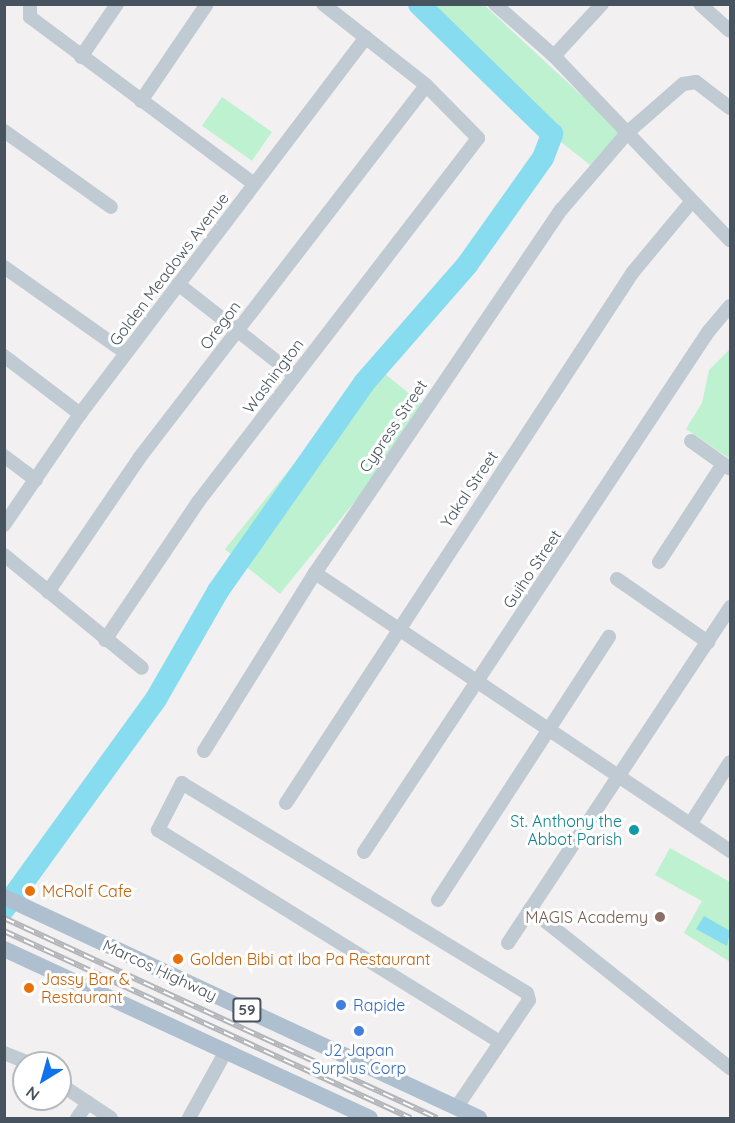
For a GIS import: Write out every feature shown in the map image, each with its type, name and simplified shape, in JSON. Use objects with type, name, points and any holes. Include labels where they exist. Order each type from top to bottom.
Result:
[{"type":"main road","name":"Marcos Highway","points":[[10,899],[479,1119]]},
{"type":"main road","points":[[4,949],[369,1119]]},
{"type":"street","points":[[81,57],[117,4]]},
{"type":"street","points":[[141,101],[207,4]]},
{"type":"street","points":[[323,4],[426,85]]},
{"type":"street","points":[[495,4],[554,56],[730,240]]},
{"type":"street","points":[[554,56],[602,4]]},
{"type":"street","points":[[700,4],[729,26]]},
{"type":"street","points":[[30,11],[81,57],[254,184]]},
{"type":"street","name":"Golden Meadows Avenue","points":[[4,525],[80,414],[366,37]]},
{"type":"street","name":"Cypress Street","points":[[204,752],[315,573],[502,295],[599,165],[628,132],[683,84],[696,82],[730,108]]},
{"type":"street","name":"Washington","points":[[105,640],[198,502],[478,138],[426,85]]},
{"type":"street","name":"Oregon","points":[[48,592],[237,330],[426,85]]},
{"type":"street","points":[[4,131],[111,207]]},
{"type":"street","name":"Yakal Street","points":[[286,803],[398,626],[633,272],[692,201]]},
{"type":"street","points":[[4,267],[126,353]]},
{"type":"street","points":[[178,284],[294,375]]},
{"type":"street","name":"Guiho Street","points":[[364,852],[708,332],[730,306]]},
{"type":"street","points":[[4,356],[80,414]]},
{"type":"street","points":[[659,562],[727,467],[691,441]]},
{"type":"street","points":[[4,456],[36,480]]},
{"type":"street","points":[[4,555],[142,668]]},
{"type":"street","points":[[315,573],[619,774],[730,851]]},
{"type":"street","points":[[617,579],[708,642]]},
{"type":"street","points":[[508,943],[730,607]]},
{"type":"street","points":[[438,900],[609,637]]},
{"type":"street","points":[[691,823],[730,762]]},
{"type":"street","points":[[456,1108],[529,1000],[527,993],[182,783],[157,823],[158,830],[500,1042]]},
{"type":"street","points":[[530,909],[730,1068]]},
{"type":"street","points":[[189,1119],[226,1051]]},
{"type":"street","points":[[72,1092],[111,1119]]},
{"type":"street","points":[[77,1119],[88,1103]]},
{"type":"green space","points":[[434,5],[484,5],[621,132],[590,165],[560,141],[560,128]]},
{"type":"green space","points":[[222,97],[272,132],[252,161],[202,126]]},
{"type":"green space","points":[[730,349],[730,459],[686,429],[702,403],[709,370]]},
{"type":"green space","points":[[374,365],[429,410],[280,594],[225,549]]},
{"type":"green space","points":[[670,848],[730,882],[730,962],[684,933],[702,901],[655,875]]},
{"type":"water","points":[[704,916],[730,931],[727,946],[696,929]]},
{"type":"waterway","points":[[4,909],[156,699],[218,591],[364,383],[467,265],[543,158],[552,134],[419,4]]},
{"type":"railway","points":[[4,918],[437,1118]]},
{"type":"railway","points":[[4,931],[411,1118]]},
{"type":"place","name":"St. Anthony the Abbot Parish","points":[[634,830]]},
{"type":"place","name":"McRolf Cafe","points":[[30,891]]},
{"type":"place","name":"MAGIS Academy","points":[[660,917]]},
{"type":"place","name":"Golden Bibi at Iba Pa Restaurant","points":[[178,959]]},
{"type":"place","name":"Jassy Bar & Restaurant","points":[[29,988]]},
{"type":"place","name":"Rapide","points":[[341,1005]]},
{"type":"place","name":"J2 Japan Surplus Corp","points":[[359,1031]]}]
